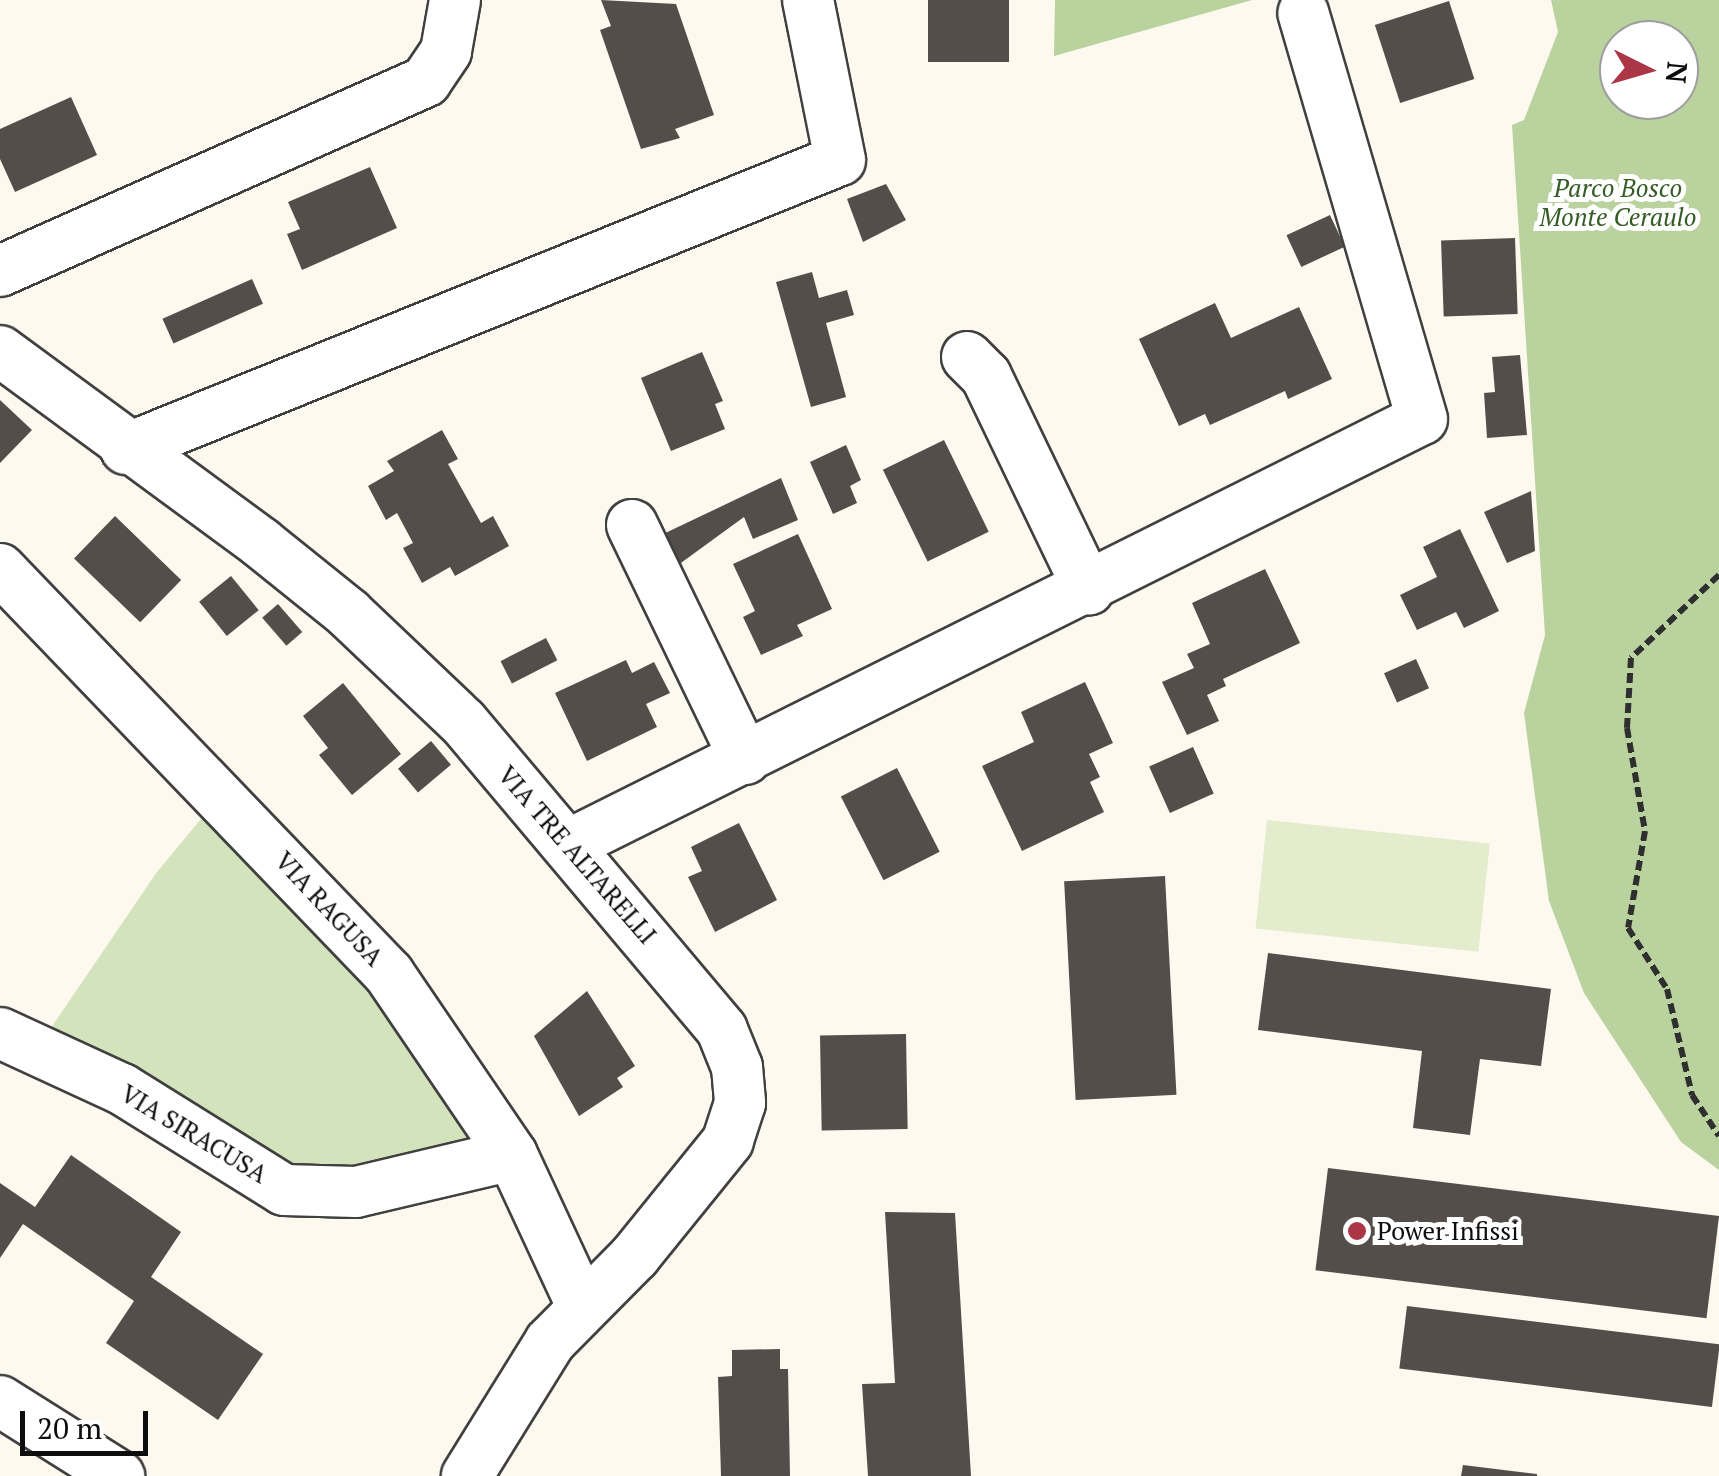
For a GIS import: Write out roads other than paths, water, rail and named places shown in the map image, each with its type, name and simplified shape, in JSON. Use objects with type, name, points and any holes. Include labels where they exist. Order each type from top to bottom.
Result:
[{"type":"street","points":[[0,271],[426,81],[446,51],[455,0]]},
{"type":"street","points":[[126,448],[840,160],[808,0]]},
{"type":"street","points":[[568,845],[1089,590],[1422,419],[1304,12]]},
{"type":"street","name":"VIA TRE ALTARELLI","points":[[0,351],[348,612],[463,722],[722,1030],[737,1067],[740,1103],[728,1141],[634,1256],[582,1306],[499,1416],[467,1476]]},
{"type":"street","points":[[967,356],[986,376],[1089,590]]},
{"type":"street","points":[[632,525],[744,759]]},
{"type":"street","name":"VIA RAGUSA","points":[[0,569],[389,974],[512,1154],[582,1306]]},
{"type":"street","name":"VIA SIRACUSA","points":[[0,1033],[122,1089],[284,1190],[356,1192],[512,1154]]},
{"type":"street","points":[[0,1401],[119,1476]]},
{"type":"place","name":"Power Infissi","points":[[1357,1231]]},
{"type":"park label","name":"Parco Bosco Monte Ceraulo","points":[[1618,204]]}]
